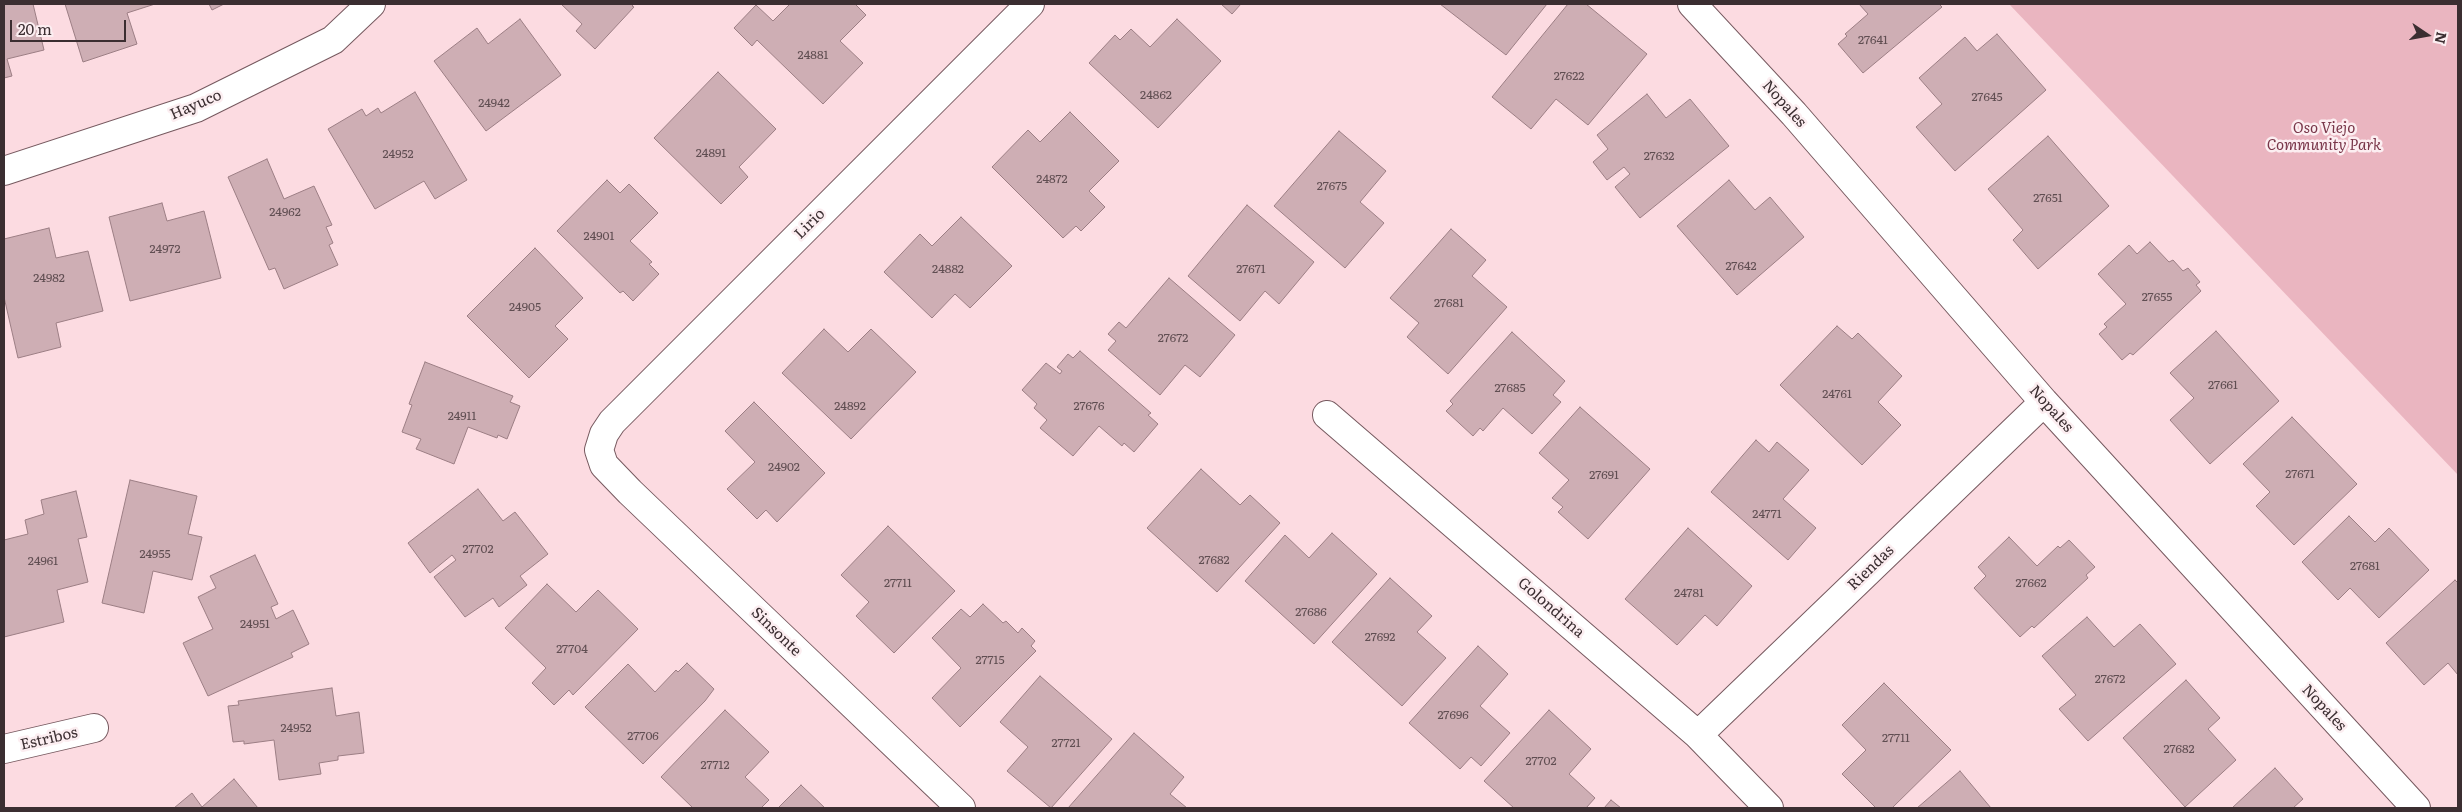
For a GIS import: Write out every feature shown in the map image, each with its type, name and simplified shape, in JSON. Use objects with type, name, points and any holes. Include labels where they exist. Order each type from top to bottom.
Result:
[{"type":"street","name":"Hayuco","points":[[4,171],[196,108],[333,40],[371,4]]},
{"type":"street","name":"Lirio","points":[[599,450],[604,434],[612,422],[1030,4]]},
{"type":"street","name":"Nopales","points":[[1692,4],[1794,114],[2044,402],[2416,808]]},
{"type":"street","name":"Riendas","points":[[1698,735],[2044,402]]},
{"type":"street","name":"Golondrina","points":[[1327,415],[1698,735],[1769,808]]},
{"type":"street","name":"Sinsonte","points":[[599,450],[604,465],[630,492],[961,808]]},
{"type":"street","name":"Estribos","points":[[4,749],[94,728]]},
{"type":"green space","name":"Oso Viejo Community Park","points":[[2009,4],[2458,4],[2458,475]]},
{"type":"building","points":[[4,4],[33,4],[44,50],[7,59],[12,76],[4,78]]},
{"type":"building","points":[[65,4],[155,4],[127,13],[137,44],[83,62]]},
{"type":"building","points":[[209,4],[224,4],[212,10]]},
{"type":"building","points":[[561,4],[634,4],[632,6],[634,7],[595,49],[576,31],[582,24]]},
{"type":"building","points":[[790,4],[855,4],[866,15],[840,41],[863,63],[823,104],[757,40],[752,46],[734,28],[756,5],[773,21]]},
{"type":"building","points":[[1221,4],[1241,4],[1232,14]]},
{"type":"building","points":[[1440,4],[1547,4],[1506,55]]},
{"type":"building","points":[[1568,4],[1586,4],[1647,54],[1588,125],[1556,99],[1531,129],[1492,97]]},
{"type":"building","points":[[1859,4],[1939,4],[1942,7],[1863,73],[1838,44],[1847,36],[1845,34],[1868,14]]},
{"type":"building","points":[[520,19],[561,75],[486,131],[434,61],[477,28],[488,44]]},
{"type":"building","points":[[1177,19],[1221,61],[1158,128],[1089,63],[1115,35],[1120,40],[1131,29],[1150,47]]},
{"type":"building","points":[[1997,34],[2046,90],[1955,171],[1916,127],[1942,104],[1919,78],[1965,37],[1977,51]]},
{"type":"building","points":[[718,72],[776,129],[739,167],[748,177],[721,204],[654,138]]},
{"type":"building","points":[[415,92],[467,180],[435,199],[424,181],[375,209],[328,129],[362,109],[366,116],[378,108],[381,113]]},
{"type":"building","points":[[1647,94],[1666,118],[1690,99],[1729,146],[1640,218],[1615,187],[1630,174],[1624,167],[1607,180],[1593,162],[1608,149],[1597,135]]},
{"type":"building","points":[[1070,112],[1119,161],[1089,191],[1105,207],[1081,231],[1076,226],[1063,238],[992,167],[1028,130],[1040,142]]},
{"type":"building","points":[[1339,131],[1386,171],[1360,202],[1384,223],[1345,268],[1274,206]]},
{"type":"building","points":[[2048,136],[2109,206],[2038,269],[2013,240],[2023,230],[1988,189]]},
{"type":"building","points":[[267,159],[284,199],[314,186],[332,225],[326,227],[333,243],[329,245],[338,265],[284,289],[275,268],[269,270],[228,177]]},
{"type":"building","points":[[607,180],[620,193],[629,184],[658,213],[630,241],[652,262],[649,264],[659,274],[633,301],[623,291],[620,293],[557,231]]},
{"type":"building","points":[[1729,180],[1755,210],[1770,197],[1804,237],[1737,295],[1677,226]]},
{"type":"building","points":[[162,203],[167,221],[204,211],[221,278],[130,301],[109,217]]},
{"type":"building","points":[[1247,205],[1314,262],[1279,304],[1265,291],[1240,321],[1188,276]]},
{"type":"building","points":[[961,217],[1012,266],[970,308],[955,294],[932,318],[884,272],[920,234],[932,246]]},
{"type":"building","points":[[49,228],[56,258],[88,251],[103,311],[56,323],[61,347],[18,358],[4,297],[4,239]]},
{"type":"building","points":[[1451,229],[1486,260],[1472,276],[1507,307],[1448,374],[1407,337],[1419,323],[1390,298]]},
{"type":"building","points":[[2150,242],[2169,262],[2173,260],[2183,271],[2188,268],[2200,282],[2196,285],[2201,291],[2133,355],[2130,353],[2122,360],[2099,334],[2107,327],[2104,324],[2126,304],[2098,274],[2129,245],[2137,254]]},
{"type":"building","points":[[535,248],[583,298],[555,326],[568,339],[529,378],[467,316]]},
{"type":"building","points":[[1169,278],[1235,335],[1200,377],[1185,365],[1160,395],[1108,350],[1116,341],[1108,334],[1119,322],[1126,328]]},
{"type":"building","points":[[1837,326],[1852,339],[1858,333],[1902,376],[1878,402],[1901,425],[1862,465],[1780,385]]},
{"type":"building","points":[[824,329],[848,352],[871,329],[916,372],[851,439],[782,373]]},
{"type":"building","points":[[2216,331],[2279,401],[2210,464],[2170,420],[2194,398],[2170,373]]},
{"type":"building","points":[[1512,332],[1565,381],[1553,395],[1561,402],[1532,434],[1503,408],[1483,431],[1480,428],[1473,436],[1446,411],[1453,404],[1450,401]]},
{"type":"building","points":[[1080,351],[1151,413],[1148,415],[1158,424],[1134,452],[1124,443],[1122,446],[1099,426],[1073,456],[1040,428],[1047,420],[1034,408],[1037,404],[1022,390],[1046,363],[1060,374],[1062,371],[1057,367],[1068,354],[1073,358]]},
{"type":"building","points":[[425,362],[513,396],[510,402],[520,406],[507,439],[498,435],[497,438],[468,427],[454,464],[416,449],[421,439],[402,432],[412,405],[409,404]]},
{"type":"building","points":[[754,402],[825,473],[777,522],[766,510],[757,519],[727,489],[755,462],[725,431]]},
{"type":"building","points":[[1580,407],[1650,469],[1588,539],[1558,512],[1563,507],[1552,498],[1569,480],[1539,453]]},
{"type":"building","points":[[2292,417],[2357,484],[2294,545],[2256,506],[2270,492],[2243,464]]},
{"type":"building","points":[[1756,440],[1769,452],[1777,442],[1809,470],[1783,499],[1816,528],[1788,560],[1711,492]]},
{"type":"building","points":[[1201,469],[1240,505],[1250,495],[1280,523],[1217,592],[1147,528]]},
{"type":"building","points":[[130,480],[197,496],[188,534],[202,537],[192,580],[153,571],[144,613],[102,603]]},
{"type":"building","points":[[478,489],[503,521],[515,512],[548,554],[520,576],[527,585],[499,607],[493,598],[465,617],[434,577],[456,560],[452,555],[430,573],[408,543]]},
{"type":"building","points":[[76,491],[87,537],[78,539],[88,582],[57,590],[64,622],[4,637],[4,540],[28,534],[25,520],[44,514],[41,500]]},
{"type":"building","points":[[2349,516],[2375,542],[2389,528],[2429,570],[2379,618],[2350,588],[2338,600],[2302,562]]},
{"type":"building","points":[[888,526],[955,591],[894,653],[856,616],[869,602],[841,575]]},
{"type":"building","points":[[1688,528],[1752,586],[1717,626],[1705,615],[1677,645],[1625,599]]},
{"type":"building","points":[[1332,533],[1377,574],[1314,644],[1245,581],[1285,535],[1309,558]]},
{"type":"building","points":[[2009,537],[2037,566],[2058,546],[2060,548],[2069,540],[2095,567],[2086,575],[2088,578],[2034,628],[2032,626],[2020,637],[1974,588],[1986,576],[1978,567]]},
{"type":"building","points":[[255,555],[278,604],[271,607],[276,619],[293,610],[309,644],[291,653],[293,657],[208,696],[183,643],[213,629],[198,597],[216,588],[210,576]]},
{"type":"building","points":[[1390,578],[1432,616],[1417,632],[1446,658],[1402,706],[1332,642]]},
{"type":"building","points":[[2455,580],[2458,583],[2458,675],[2448,663],[2424,685],[2386,643]]},
{"type":"building","points":[[547,584],[576,612],[598,590],[638,629],[573,695],[569,690],[554,705],[532,683],[546,668],[505,628]]},
{"type":"building","points":[[983,604],[1003,623],[1006,621],[1018,633],[1022,628],[1035,641],[1031,646],[1036,651],[960,727],[932,698],[961,668],[932,638],[961,609],[970,617]]},
{"type":"building","points":[[2087,617],[2114,647],[2140,624],[2176,664],[2088,741],[2059,709],[2076,695],[2042,656]]},
{"type":"building","points":[[1478,646],[1508,674],[1480,706],[1510,733],[1481,766],[1471,757],[1460,769],[1409,723]]},
{"type":"building","points":[[687,663],[714,689],[705,701],[643,764],[585,707],[628,664],[655,692],[676,670],[678,672]]},
{"type":"building","points":[[1040,676],[1112,739],[1051,808],[1007,771],[1028,747],[1000,722]]},
{"type":"building","points":[[2186,680],[2220,718],[2208,729],[2236,760],[2185,807],[2123,738]]},
{"type":"building","points":[[1884,683],[1951,750],[1892,808],[1876,808],[1842,774],[1866,750],[1842,725]]},
{"type":"building","points":[[332,688],[336,716],[359,712],[364,753],[338,756],[338,760],[319,763],[321,774],[279,780],[274,740],[244,744],[244,741],[233,742],[228,706],[239,705],[238,701]]},
{"type":"building","points":[[725,710],[769,752],[745,777],[769,800],[761,808],[693,808],[661,777]]},
{"type":"building","points":[[1549,710],[1591,749],[1569,774],[1595,798],[1586,808],[1514,808],[1484,781]]},
{"type":"building","points":[[1134,733],[1184,777],[1170,794],[1187,808],[1068,808]]},
{"type":"building","points":[[2275,768],[2303,799],[2293,808],[2232,808]]},
{"type":"building","points":[[1960,771],[1991,808],[1917,808]]},
{"type":"building","points":[[234,779],[258,808],[174,808],[192,793],[202,807]]},
{"type":"building","points":[[801,785],[825,808],[778,808]]},
{"type":"building","points":[[1611,800],[1621,808],[1604,808]]}]
